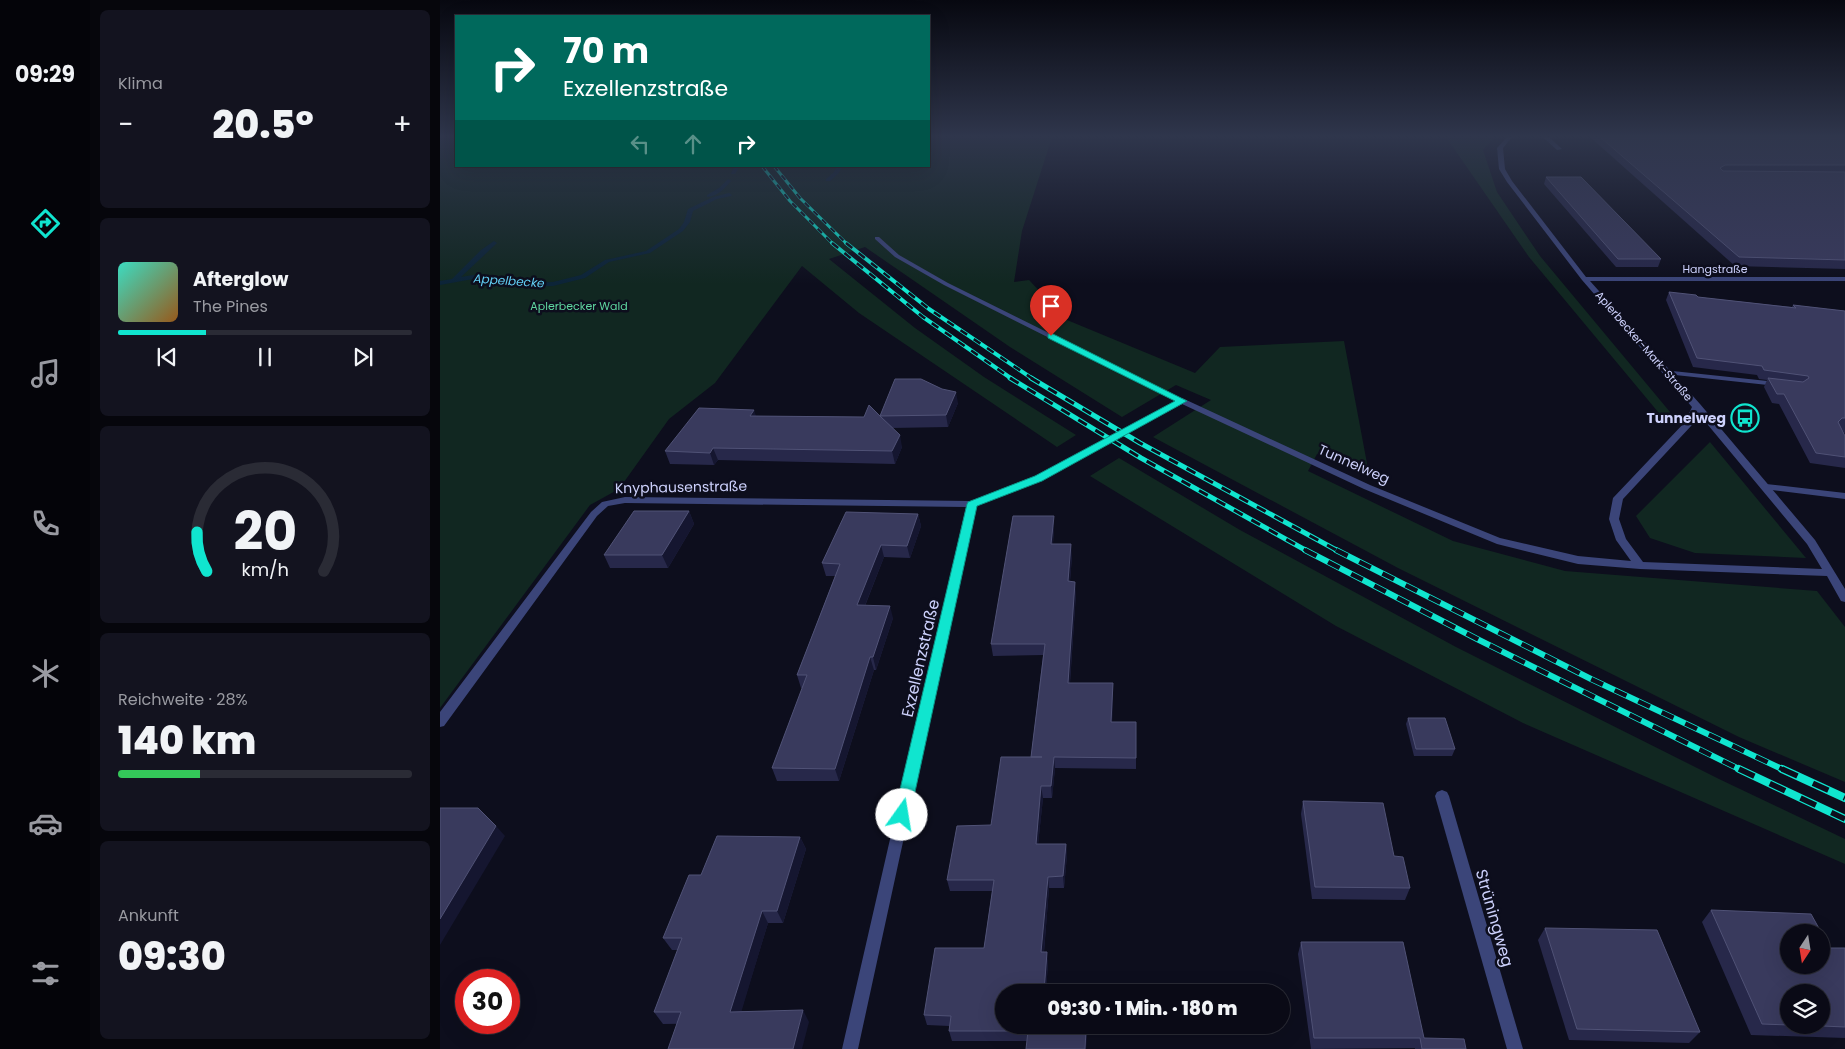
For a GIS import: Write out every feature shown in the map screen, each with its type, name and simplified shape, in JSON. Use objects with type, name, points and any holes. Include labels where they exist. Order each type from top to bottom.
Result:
[{"type":"street","name":"Aplerbecker-Mark-Straße","points":[[1515,186],[1584,279],[1697,406],[1811,542],[1845,598]]},
{"type":"street","name":"Tunnelweg","points":[[877,238],[897,256],[946,284],[1182,401],[1367,487],[1497,540],[1578,560],[1640,565],[1830,573]]},
{"type":"street","name":"Hangstraße","points":[[1584,279],[1845,279]]},
{"type":"street","points":[[1666,372],[1788,386]]},
{"type":"street","points":[[972,504],[1038,478],[1182,401]]},
{"type":"street","points":[[1640,565],[1621,540],[1614,519],[1618,498],[1689,423],[1697,406]]},
{"type":"street","points":[[1766,487],[1845,496]]},
{"type":"street","name":"Knyphausenstraße","points":[[440,722],[594,514],[604,504],[625,500],[972,504]]},
{"type":"street","name":"Exzellenzstraße","points":[[850,1049],[972,504]]},
{"type":"street","name":"Strüningweg","points":[[1442,796],[1515,1049]]},
{"type":"green space","name":"Aplerbecker Wald","points":[[440,186],[1036,186],[1022,231],[1014,282],[1029,280],[1067,320],[1195,373],[1220,347],[1344,341],[1369,474],[1317,454],[1308,471],[1453,541],[1565,571],[1817,591],[1845,627],[1845,782],[1739,737],[1398,568],[1153,437],[1211,400],[1176,385],[1122,417],[1010,347],[865,247],[829,259],[915,328],[984,377],[1076,435],[1057,447],[859,313],[802,266],[715,383],[669,419],[619,489],[590,505],[440,708]]},
{"type":"green space","points":[[1480,186],[1495,186],[1497,192],[1540,256],[1670,412],[1668,424],[1529,257]]},
{"type":"green space","points":[[1710,442],[1806,558],[1695,553],[1650,538],[1636,516]]},
{"type":"green space","points":[[1119,458],[1240,530],[1456,647],[1719,779],[1845,839],[1845,864],[1523,723],[1336,626],[1090,476]]},
{"type":"building","points":[[1554,186],[1590,186],[1661,259],[1618,259]]},
{"type":"building","points":[[1657,186],[1845,186],[1845,260],[1739,257]]},
{"type":"building","points":[[1669,292],[1796,308],[1793,305],[1845,311],[1845,418],[1838,422],[1845,436],[1845,457],[1816,453],[1784,394],[1777,394],[1768,378],[1803,382],[1809,378],[1808,376],[1764,370],[1762,366],[1697,358]]},
{"type":"building","points":[[895,379],[921,379],[942,389],[956,392],[946,415],[880,416]]},
{"type":"building","points":[[869,405],[900,435],[892,451],[713,448],[710,453],[665,451],[699,408],[754,410],[750,416],[864,417]]},
{"type":"building","points":[[634,511],[689,511],[662,555],[604,555]]},
{"type":"building","points":[[846,512],[918,514],[907,546],[881,545],[857,605],[890,606],[873,657],[870,657],[835,769],[772,768],[807,675],[797,675],[840,564],[822,563]]},
{"type":"building","points":[[1013,516],[1054,516],[1051,544],[1071,544],[1068,581],[1075,582],[1068,683],[1113,683],[1111,722],[1136,722],[1136,758],[1054,757],[1051,786],[1041,786],[1036,844],[1066,844],[1063,876],[1048,877],[1041,952],[1047,952],[1045,984],[995,984],[995,1031],[949,1031],[951,1016],[924,1015],[935,948],[984,948],[994,880],[947,880],[957,826],[991,825],[1001,757],[1031,757],[1045,644],[991,644]]},
{"type":"building","points":[[1408,718],[1445,718],[1455,749],[1416,749]]},
{"type":"building","points":[[1303,801],[1383,803],[1394,856],[1403,857],[1410,888],[1315,887]]},
{"type":"building","points":[[440,808],[478,808],[496,826],[440,919]]},
{"type":"building","points":[[717,836],[800,837],[777,911],[762,911],[730,1012],[803,1010],[793,1049],[668,1049],[681,1012],[654,1012],[682,938],[663,938],[689,875],[701,875]]},
{"type":"building","points":[[1711,910],[1811,914],[1817,924],[1780,924],[1780,974],[1830,974],[1830,948],[1845,948],[1845,1027],[1830,1026],[1830,984],[1780,984],[1780,1025],[1762,1024]]},
{"type":"building","points":[[1545,928],[1657,930],[1700,1032],[1577,1029]]},
{"type":"building","points":[[1301,942],[1403,942],[1424,1038],[1464,1039],[1466,1049],[1422,1049],[1420,1038],[1314,1038]]},
{"type":"building","points":[[1028,1034],[1086,1034],[1085,1049],[1026,1049]]},
{"type":"waterway","points":[[709,196],[724,186]]},
{"type":"waterway","name":"Appelbecke","points":[[440,283],[473,277],[521,285],[553,284],[583,277],[607,261],[648,252],[681,230],[687,222],[690,210],[715,198],[729,195]]},
{"type":"waterway","points":[[455,279],[494,243]]},
{"type":"railway","points":[[778,186],[790,201],[832,243]]},
{"type":"railway","points":[[790,186],[847,244]]},
{"type":"railway","points":[[832,243],[923,317],[1012,379]]},
{"type":"railway","points":[[846,243],[929,309],[1033,379]]},
{"type":"railway","points":[[1010,378],[1141,458],[1307,551]]},
{"type":"railway","points":[[1031,378],[1140,443],[1338,551]]},
{"type":"railway","points":[[1305,550],[1479,640],[1741,770]]},
{"type":"railway","points":[[1336,550],[1591,679],[1784,770]]},
{"type":"railway","points":[[1739,769],[1845,819]]},
{"type":"railway","points":[[1782,769],[1845,798]]},
{"type":"place","name":"Tunnelweg","points":[[1745,418]]},
{"type":"route","points":[[902,815],[972,504],[1038,478],[1182,401],[1051,336]]}]
